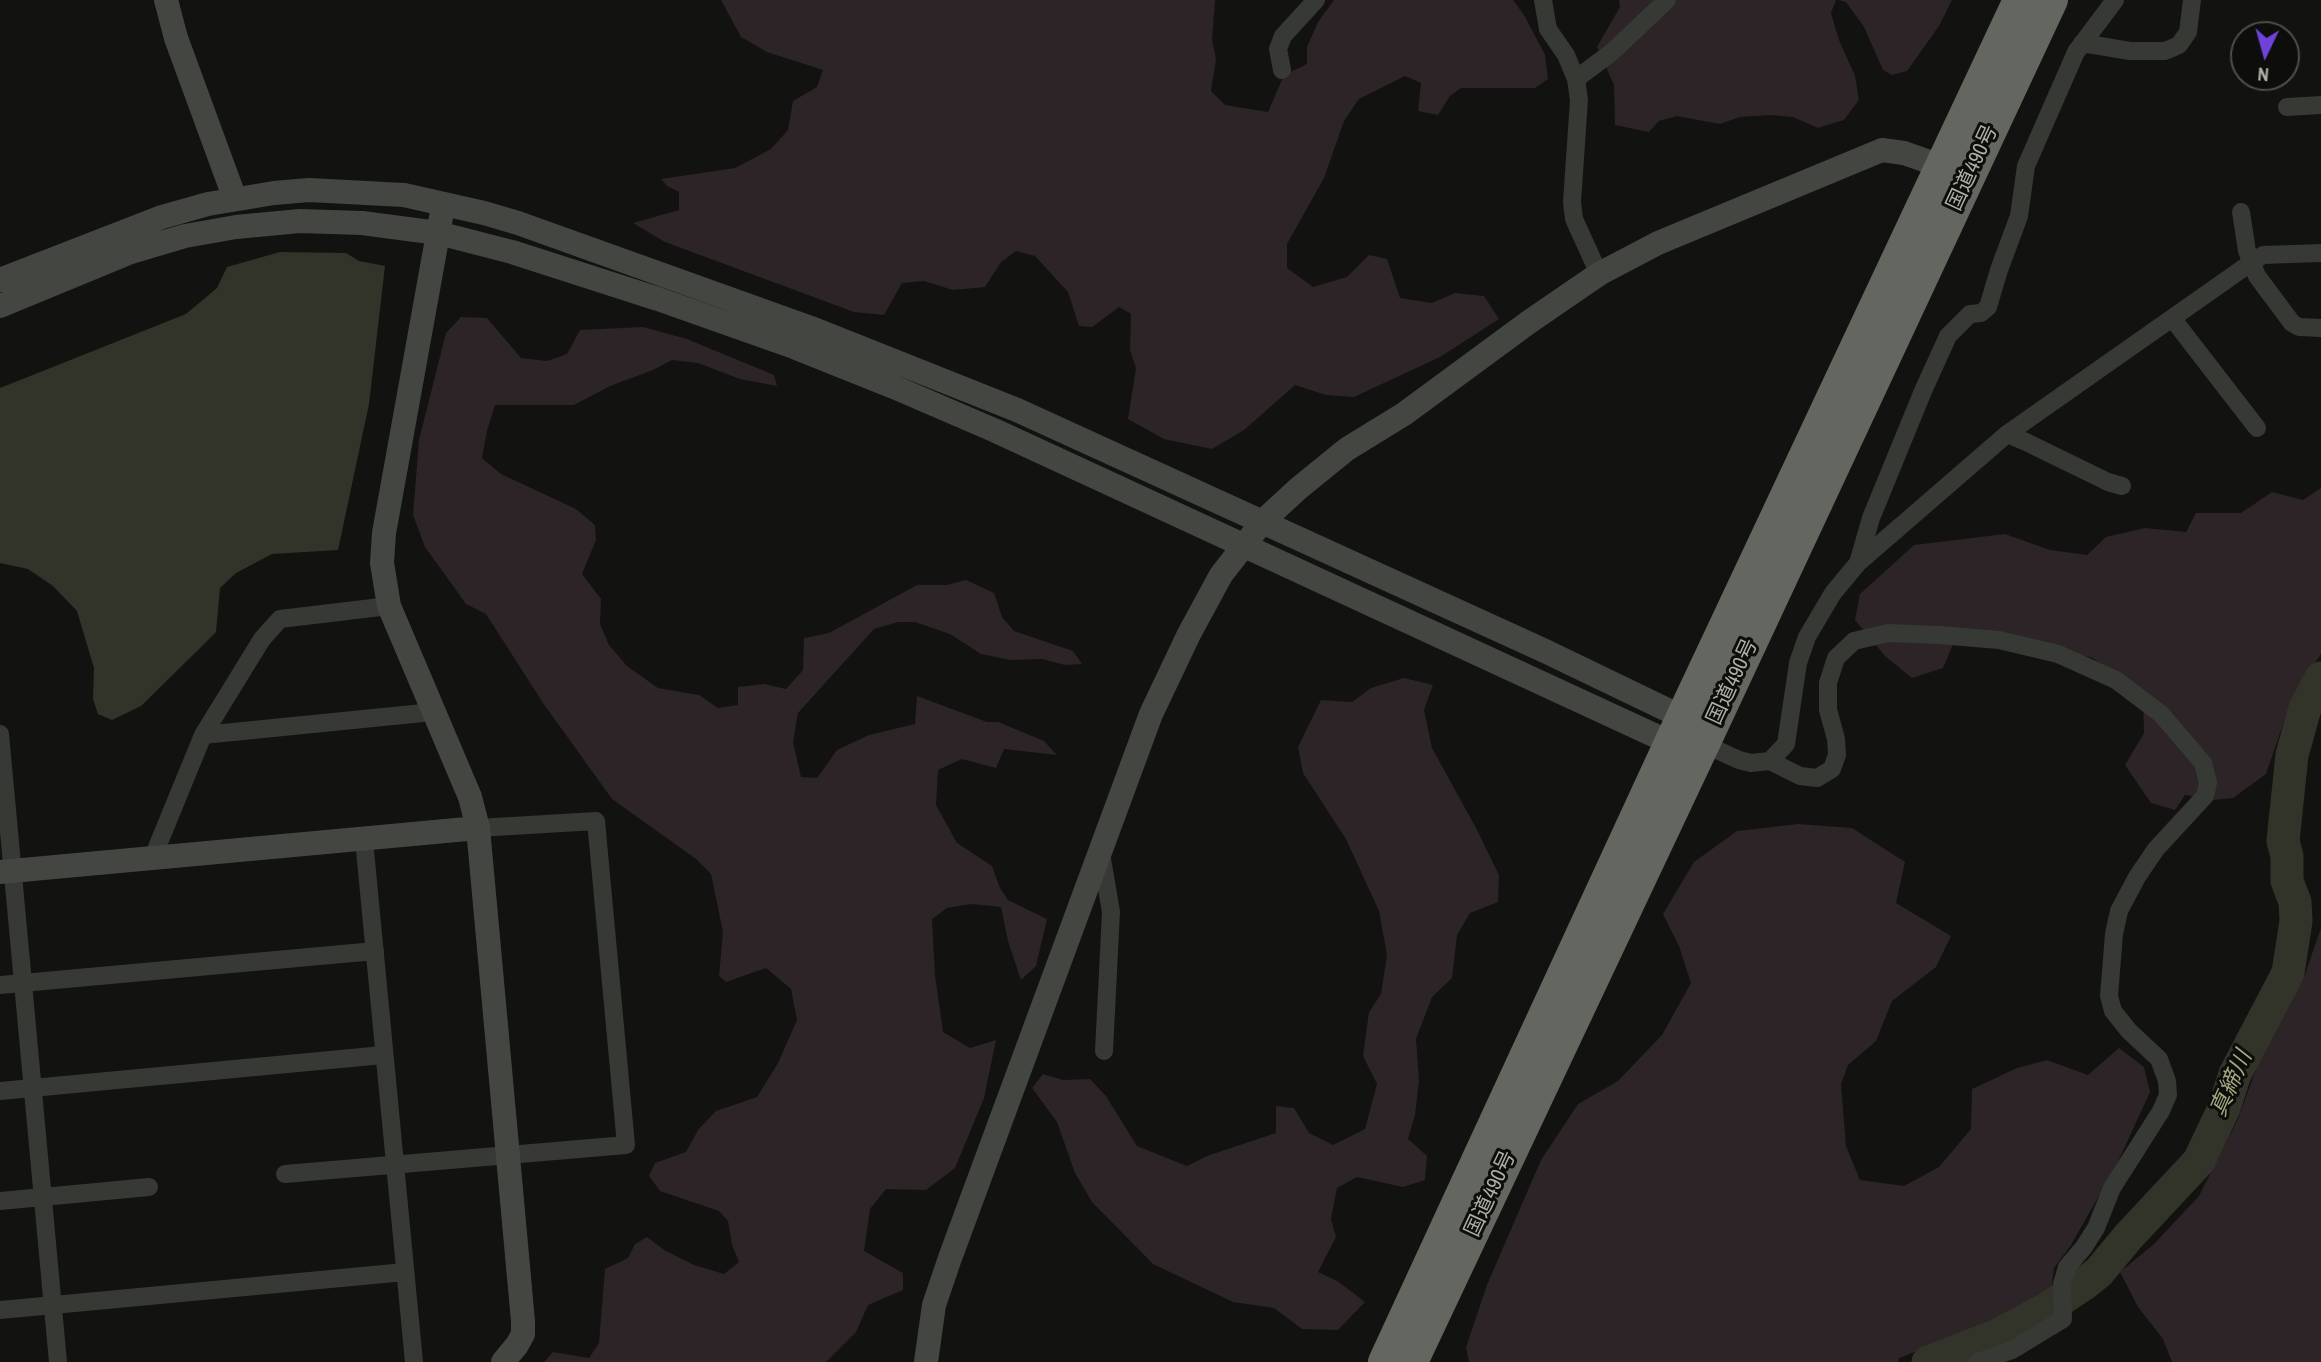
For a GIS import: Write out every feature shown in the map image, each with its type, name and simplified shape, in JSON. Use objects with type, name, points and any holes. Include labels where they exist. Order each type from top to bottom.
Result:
[{"type":"highway","name":"国道490号","points":[[1412,1362],[1704,744],[1954,171],[2019,0]]},
{"type":"highway","name":"国道490号","points":[[1384,1362],[1676,730],[1954,171],[2052,0]]},
{"type":"street","points":[[166,0],[176,38],[235,199]]},
{"type":"street","points":[[1282,70],[1278,49],[1283,36],[1316,0]]},
{"type":"street","points":[[1543,0],[1548,29],[1566,55],[1576,79],[1579,100],[1572,202],[1574,219],[1599,274]]},
{"type":"street","points":[[1576,79],[1612,52],[1667,0]]},
{"type":"street","points":[[1858,563],[1871,518],[1948,336],[1970,314],[1981,313],[1988,307],[2019,216],[2026,166],[2082,43],[2115,0]]},
{"type":"street","points":[[2082,43],[2130,51],[2165,51],[2179,45],[2188,32],[2192,0]]},
{"type":"street","points":[[2287,107],[2321,105]]},
{"type":"street","points":[[926,1362],[934,1305],[950,1258],[1152,714],[1189,634],[1221,575],[1263,521],[1298,488],[1347,449],[1404,414],[1599,274],[1658,243],[1882,150],[1904,153],[1954,171]]},
{"type":"street","points":[[0,279],[162,217],[235,199],[309,190],[404,195],[518,223],[811,328],[1017,410],[1263,521],[1739,760],[1751,763],[1770,761],[1800,776],[1817,778],[1832,769],[1837,755],[1836,739],[1828,710],[1828,683],[1836,658],[1854,641],[1888,633],[1999,640],[2058,654],[2116,680],[2161,714],[2203,764],[2208,783],[2205,796],[2156,849],[2137,877],[2119,911],[2114,934],[2109,996],[2113,1010],[2129,1031],[2159,1059],[2167,1081],[2168,1095],[2161,1111],[2112,1188],[2096,1228],[2067,1267],[2062,1284],[2063,1319],[2011,1350],[1978,1362]]},
{"type":"street","points":[[444,203],[384,533],[382,563],[389,606],[470,797],[478,828],[523,1334],[503,1362]]},
{"type":"street","points":[[2241,212],[2247,251],[2257,276],[2292,323],[2299,327],[2321,328]]},
{"type":"street","points":[[0,306],[131,252],[185,236],[236,227],[300,221],[362,223],[438,233],[512,252],[794,347],[996,431],[1241,547],[1676,730]]},
{"type":"street","points":[[1770,761],[1786,744],[1798,663],[1807,637],[1833,593],[1858,563],[2007,435],[2252,262],[2263,255],[2321,253]]},
{"type":"street","points":[[2172,318],[2258,428]]},
{"type":"street","points":[[2007,435],[2108,482],[2122,485]]},
{"type":"street","points":[[153,857],[203,735],[262,639],[280,619],[389,606]]},
{"type":"street","points":[[203,735],[433,712]]},
{"type":"street","points":[[0,734],[7,871],[23,983],[58,1362]]},
{"type":"street","points":[[7,871],[478,828],[596,821],[626,1145],[285,1174]]},
{"type":"street","points":[[364,839],[414,1362]]},
{"type":"street","points":[[1101,853],[1111,912],[1104,1051]]},
{"type":"street","points":[[0,985],[375,951]]},
{"type":"street","points":[[0,1091],[383,1055]]},
{"type":"street","points":[[0,1201],[149,1187]]},
{"type":"street","points":[[0,1310],[405,1272]]},
{"type":"shaded area","points":[[721,0],[1215,0],[1212,40],[1216,59],[1211,91],[1225,105],[1268,112],[1284,75],[1307,64],[1307,47],[1318,22],[1334,0],[1513,0],[1545,55],[1548,79],[1535,88],[1461,88],[1450,96],[1438,115],[1418,111],[1421,83],[1405,76],[1359,99],[1344,121],[1324,178],[1287,244],[1287,268],[1313,287],[1347,277],[1369,255],[1387,259],[1400,298],[1432,303],[1455,293],[1484,296],[1499,319],[1440,357],[1354,397],[1326,395],[1295,385],[1244,430],[1212,449],[1164,439],[1128,419],[1136,368],[1130,350],[1131,314],[1119,307],[1092,327],[1079,326],[1068,292],[1035,256],[1016,251],[1001,262],[985,287],[953,290],[924,281],[902,283],[884,315],[854,312],[665,242],[633,223],[679,210],[679,192],[667,186],[661,179],[735,168],[771,149],[788,130],[793,101],[817,87],[823,70],[767,52],[741,37]]},
{"type":"shaded area","points":[[1619,0],[1836,0],[1831,13],[1839,40],[1855,76],[1859,100],[1844,120],[1818,128],[1793,117],[1771,115],[1740,117],[1720,124],[1677,116],[1659,121],[1649,132],[1615,125],[1614,85],[1597,47],[1620,7]]},
{"type":"shaded area","points":[[1838,0],[1952,0],[1939,26],[1907,71],[1892,75],[1883,70],[1864,27],[1846,2]]},
{"type":"shaded area","points":[[280,252],[346,253],[359,261],[385,266],[369,404],[338,550],[272,554],[236,573],[220,588],[216,632],[141,706],[112,720],[98,714],[93,699],[94,668],[77,611],[53,586],[28,569],[0,563],[0,388],[186,314],[217,288],[227,267]]},
{"type":"shaded area","points":[[461,317],[487,318],[521,358],[547,361],[567,354],[580,330],[643,327],[687,339],[774,375],[777,386],[740,379],[698,363],[672,360],[610,386],[574,405],[495,405],[482,458],[501,474],[576,509],[595,525],[596,540],[582,574],[601,599],[600,624],[609,645],[627,666],[658,688],[699,695],[718,708],[738,705],[738,687],[764,684],[786,689],[803,670],[804,638],[829,633],[917,585],[947,585],[966,580],[994,593],[1002,617],[1014,631],[1073,651],[1082,664],[1065,665],[1042,659],[1010,660],[981,654],[950,634],[915,622],[898,622],[874,629],[798,713],[793,742],[801,777],[817,778],[837,750],[869,735],[915,724],[917,696],[987,722],[998,722],[1044,741],[1057,755],[1004,749],[996,768],[962,759],[938,770],[936,805],[957,843],[992,866],[1000,888],[1008,900],[1047,919],[1036,966],[1021,980],[1008,941],[1001,907],[971,904],[947,908],[932,919],[935,975],[943,1032],[970,1048],[996,1040],[984,1098],[955,1168],[926,1190],[886,1189],[870,1209],[864,1251],[903,1273],[903,1290],[868,1305],[856,1332],[826,1362],[544,1362],[553,1352],[589,1358],[599,1343],[605,1269],[628,1258],[635,1244],[647,1237],[664,1250],[694,1265],[724,1274],[739,1262],[732,1245],[728,1221],[719,1211],[660,1191],[649,1176],[655,1163],[686,1152],[698,1130],[716,1111],[757,1097],[778,1063],[797,1020],[791,989],[766,968],[726,982],[719,976],[723,932],[711,874],[696,859],[612,799],[543,703],[486,614],[466,604],[425,547],[413,515],[419,440],[446,333]]},
{"type":"shaded area","points":[[2321,488],[2321,654],[2292,698],[2266,774],[2233,798],[2213,800],[2185,795],[2175,810],[2151,803],[2125,765],[2144,733],[2143,692],[2092,658],[2022,640],[1959,630],[1943,668],[1912,678],[1885,656],[1855,620],[1860,594],[1914,545],[2005,534],[2050,550],[2087,555],[2106,537],[2145,528],[2186,532],[2196,513],[2241,513],[2272,492],[2303,500]]},
{"type":"shaded area","points":[[1404,678],[1433,685],[1424,710],[1432,748],[1499,875],[1498,902],[1470,913],[1457,935],[1452,978],[1432,997],[1416,1039],[1419,1081],[1415,1115],[1408,1139],[1427,1156],[1425,1180],[1403,1187],[1357,1177],[1337,1188],[1331,1219],[1336,1237],[1318,1272],[1339,1282],[1365,1302],[1338,1330],[1302,1329],[1274,1308],[1233,1302],[1153,1264],[1092,1202],[1075,1173],[1057,1122],[1032,1088],[1043,1074],[1063,1080],[1090,1079],[1106,1096],[1137,1146],[1187,1166],[1207,1156],[1276,1133],[1276,1106],[1294,1108],[1309,1133],[1333,1145],[1365,1129],[1377,1084],[1363,1056],[1369,1012],[1381,994],[1387,955],[1379,911],[1346,839],[1303,773],[1298,747],[1321,700],[1352,702],[1371,688]]},
{"type":"shaded area","points":[[1798,824],[1852,828],[1905,862],[1896,903],[1951,936],[1936,967],[1892,1001],[1876,1041],[1848,1065],[1841,1084],[1846,1146],[1860,1180],[1904,1186],[1939,1167],[1971,1129],[1972,1089],[2017,1068],[2047,1060],[2088,1075],[2119,1048],[2144,1067],[2150,1092],[2117,1164],[2071,1245],[2054,1268],[2051,1293],[2017,1312],[1899,1358],[1898,1362],[1469,1362],[1466,1347],[1487,1285],[1541,1160],[1578,1104],[1618,1081],[1662,1035],[1691,983],[1679,946],[1663,914],[1694,862],[1737,831]]},
{"type":"shaded area","points":[[2321,928],[2321,1362],[2172,1362],[2163,1339],[2138,1307],[2120,1272],[2154,1244],[2199,1196],[2238,1119],[2263,1050],[2303,980]]},
{"type":"waterway","name":"真締川","points":[[1928,1362],[1996,1336],[2048,1308],[2084,1284],[2099,1272],[2199,1161],[2224,1108],[2235,1074],[2288,973],[2296,921],[2295,902],[2287,881],[2287,856],[2283,841],[2292,755],[2305,708],[2321,678]]}]
